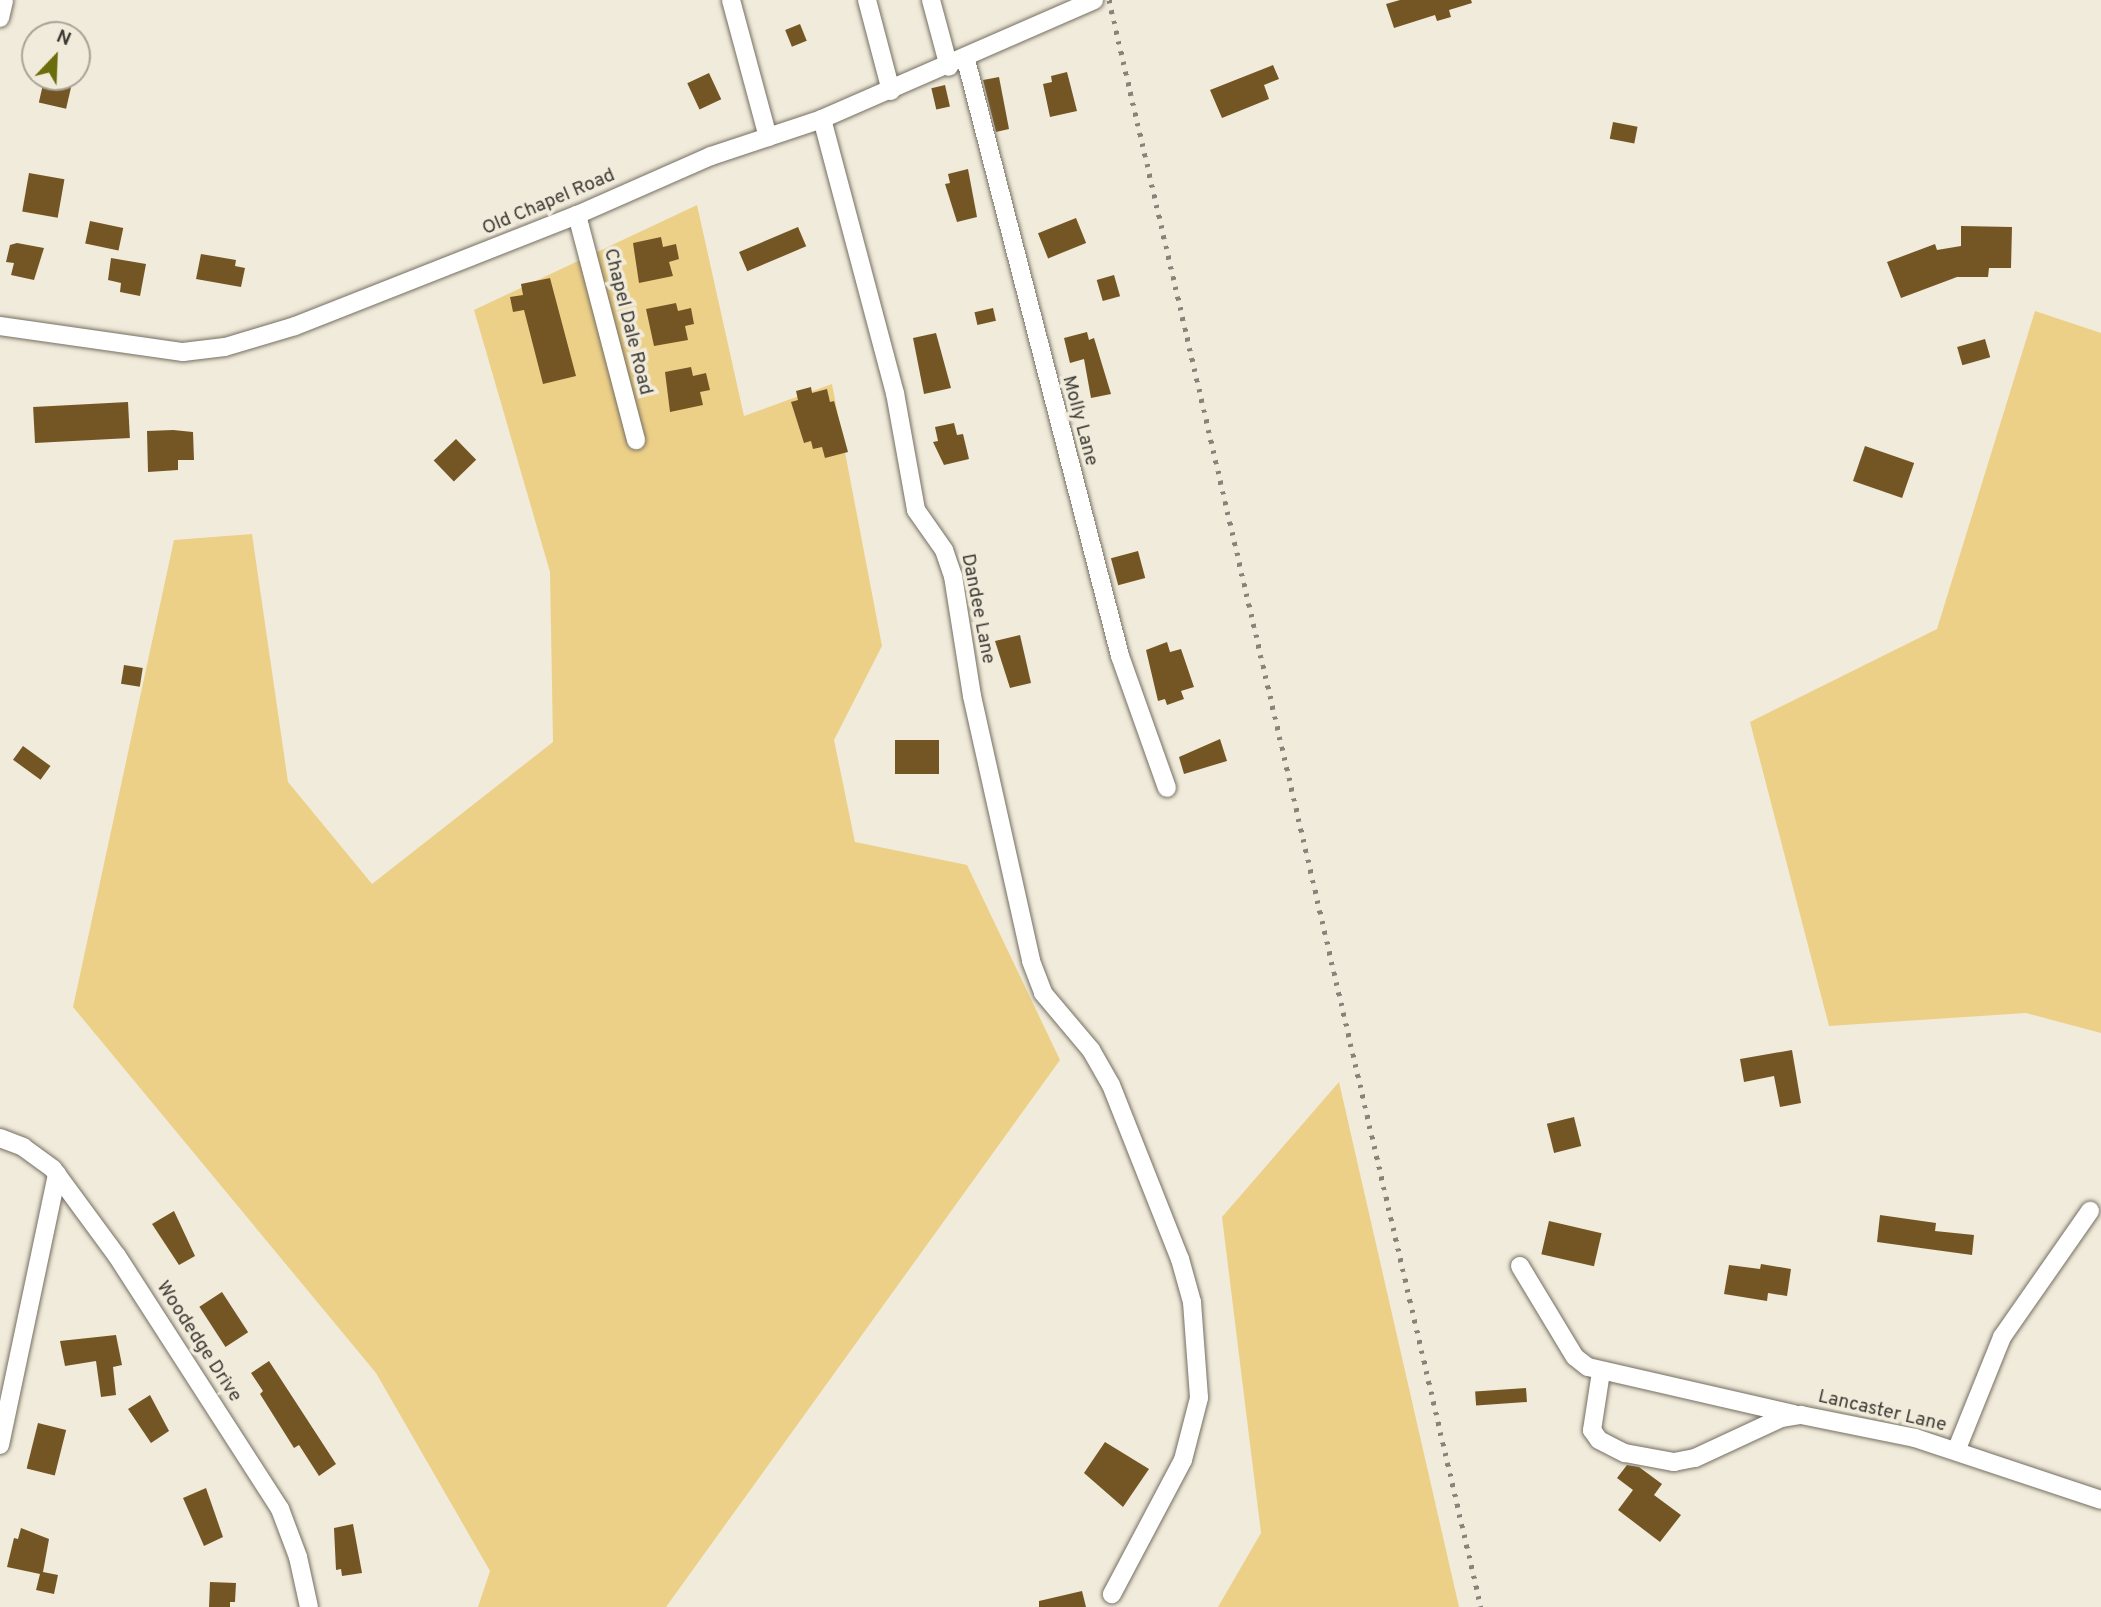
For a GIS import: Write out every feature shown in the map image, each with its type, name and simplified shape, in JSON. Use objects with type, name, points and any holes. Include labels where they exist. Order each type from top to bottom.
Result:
[{"type":"street","points":[[0,18],[4,0]]},
{"type":"street","points":[[731,0],[768,137]]},
{"type":"street","points":[[867,0],[891,91]]},
{"type":"street","name":"Molly Lane","points":[[931,0],[958,63],[1116,645],[1135,708],[1167,788]]},
{"type":"street","name":"Old Chapel Road","points":[[0,326],[152,351],[215,349],[295,326],[578,215],[712,156],[822,119],[891,91],[1094,0]]},
{"type":"street","name":"Dandee Lane","points":[[822,119],[895,393],[916,510],[944,550],[953,576],[1020,923],[1043,993],[1091,1050],[1111,1085],[1180,1259],[1192,1302],[1200,1371],[1199,1398],[1183,1460],[1112,1594]]},
{"type":"street","name":"Chapel Dale Road","points":[[578,215],[636,440]]},
{"type":"street","name":"Woodedge Drive","points":[[0,1138],[30,1151],[57,1174],[117,1256],[268,1487],[289,1528],[309,1607]]},
{"type":"street","points":[[0,1445],[57,1174]]},
{"type":"street","points":[[1956,1451],[2002,1337],[2090,1211]]},
{"type":"street","points":[[1520,1266],[1575,1357],[1601,1372],[1801,1415]]},
{"type":"street","name":"Lancaster Lane","points":[[1601,1372],[1592,1430],[1611,1448],[1654,1460],[1695,1458],[1766,1424],[1801,1415],[1956,1451],[2101,1500]]},
{"type":"shaded area","points":[[697,205],[744,416],[832,384],[882,646],[834,740],[855,842],[967,865],[1060,1060],[666,1607],[478,1607],[490,1571],[376,1373],[73,1007],[174,540],[252,534],[288,782],[372,884],[553,742],[550,572],[474,310]]},
{"type":"shaded area","points":[[2035,311],[2101,333],[2101,1033],[2026,1013],[1829,1026],[1750,722],[1937,629]]},
{"type":"shaded area","points":[[1339,1082],[1459,1607],[1218,1607],[1261,1533],[1222,1217]]},
{"type":"building","points":[[1400,0],[1471,0],[1472,3],[1449,10],[1451,17],[1437,21],[1435,15],[1394,28],[1386,4]]},
{"type":"building","points":[[800,24],[807,41],[792,47],[785,30]]},
{"type":"building","points":[[1273,65],[1279,79],[1264,85],[1269,99],[1222,118],[1210,90]]},
{"type":"building","points":[[1067,72],[1077,111],[1050,117],[1043,84],[1052,82],[1051,76]]},
{"type":"building","points":[[709,73],[721,99],[700,109],[687,83]]},
{"type":"building","points":[[999,77],[1009,129],[996,132],[983,80]]},
{"type":"building","points":[[945,85],[950,106],[936,110],[931,88]]},
{"type":"building","points":[[41,91],[70,91],[66,109],[39,102]]},
{"type":"building","points":[[1613,122],[1638,127],[1634,143],[1610,139]]},
{"type":"building","points":[[968,169],[977,217],[957,222],[945,184],[950,183],[948,174]]},
{"type":"building","points":[[29,173],[64,179],[58,218],[22,211]]},
{"type":"building","points":[[1076,218],[1086,243],[1048,258],[1038,233]]},
{"type":"building","points":[[90,221],[123,228],[118,251],[85,243]]},
{"type":"building","points":[[1961,226],[2012,227],[2011,268],[1989,268],[1988,277],[1957,277],[1901,298],[1887,262],[1935,244],[1937,250],[1961,246]]},
{"type":"building","points":[[798,227],[806,246],[747,271],[739,252]]},
{"type":"building","points":[[661,237],[663,247],[676,244],[679,259],[669,262],[673,276],[639,283],[633,243]]},
{"type":"building","points":[[17,243],[44,248],[34,280],[11,275],[14,263],[6,262],[10,245]]},
{"type":"building","points":[[201,254],[236,260],[235,266],[245,268],[241,287],[196,279]]},
{"type":"building","points":[[111,258],[146,264],[140,296],[120,292],[121,283],[108,280]]},
{"type":"building","points":[[1114,275],[1120,296],[1103,301],[1097,280]]},
{"type":"building","points":[[550,278],[576,376],[543,384],[524,310],[513,312],[510,297],[523,295],[521,284]]},
{"type":"building","points":[[676,303],[678,311],[691,308],[694,324],[685,326],[688,340],[654,346],[646,309]]},
{"type":"building","points":[[993,308],[996,321],[977,325],[974,312]]},
{"type":"building","points":[[1087,332],[1089,340],[1094,338],[1111,394],[1091,398],[1084,359],[1070,363],[1064,338]]},
{"type":"building","points":[[936,333],[951,388],[924,394],[913,338]]},
{"type":"building","points":[[1985,339],[1990,357],[1962,365],[1957,347]]},
{"type":"building","points":[[691,367],[693,376],[706,373],[710,390],[700,392],[703,405],[670,412],[665,372]]},
{"type":"building","points":[[811,387],[812,393],[827,389],[830,402],[834,401],[848,452],[825,458],[822,447],[813,449],[811,441],[804,443],[791,402],[798,400],[796,391]]},
{"type":"building","points":[[128,402],[130,438],[35,443],[33,407]]},
{"type":"building","points":[[954,423],[957,435],[963,434],[969,459],[944,465],[933,442],[938,441],[935,427]]},
{"type":"building","points":[[147,431],[193,432],[194,460],[178,460],[178,470],[148,472]]},
{"type":"building","points":[[456,439],[476,460],[454,481],[434,461]]},
{"type":"building","points":[[1865,446],[1914,463],[1902,498],[1853,481]]},
{"type":"building","points":[[1138,551],[1145,578],[1118,585],[1111,558]]},
{"type":"building","points":[[1020,635],[1031,683],[1010,688],[995,641]]},
{"type":"building","points":[[1167,642],[1170,652],[1181,649],[1194,687],[1181,691],[1184,699],[1167,705],[1165,699],[1158,701],[1146,650]]},
{"type":"building","points":[[124,665],[143,668],[140,687],[121,684]]},
{"type":"building","points":[[1220,739],[1227,761],[1184,774],[1179,757]]},
{"type":"building","points":[[895,740],[939,740],[939,774],[895,774]]},
{"type":"building","points":[[23,746],[51,766],[41,780],[13,760]]},
{"type":"building","points":[[1792,1050],[1801,1103],[1780,1107],[1774,1076],[1744,1082],[1740,1059]]},
{"type":"building","points":[[1574,1117],[1581,1146],[1554,1153],[1547,1124]]},
{"type":"building","points":[[174,1211],[195,1256],[179,1265],[152,1224]]},
{"type":"building","points":[[1880,1215],[1936,1223],[1935,1231],[1974,1235],[1972,1255],[1877,1242]]},
{"type":"building","points":[[1549,1221],[1602,1233],[1594,1266],[1541,1254]]},
{"type":"building","points":[[1761,1264],[1791,1269],[1787,1296],[1768,1293],[1767,1301],[1724,1294],[1729,1265],[1760,1269]]},
{"type":"building","points":[[222,1292],[248,1332],[225,1347],[199,1307]]},
{"type":"building","points":[[116,1335],[122,1365],[113,1367],[116,1395],[101,1397],[96,1361],[65,1366],[60,1341]]},
{"type":"building","points":[[269,1361],[336,1464],[319,1476],[299,1445],[294,1448],[260,1394],[263,1391],[251,1373]]},
{"type":"building","points":[[1526,1388],[1527,1402],[1476,1406],[1475,1392]]},
{"type":"building","points":[[150,1395],[169,1431],[151,1443],[128,1409]]},
{"type":"building","points":[[38,1423],[66,1430],[55,1476],[27,1469]]},
{"type":"building","points":[[1105,1442],[1149,1469],[1123,1507],[1084,1473]]},
{"type":"building","points":[[1627,1465],[1639,1467],[1662,1484],[1654,1495],[1681,1515],[1660,1542],[1618,1510],[1633,1490],[1617,1478]]},
{"type":"building","points":[[206,1488],[223,1537],[204,1546],[183,1498]]},
{"type":"building","points":[[353,1524],[362,1573],[342,1576],[341,1569],[336,1570],[334,1528]]},
{"type":"building","points":[[21,1528],[49,1539],[43,1572],[58,1575],[54,1594],[36,1590],[40,1574],[7,1567],[14,1538],[18,1539]]},
{"type":"building","points":[[210,1582],[236,1583],[235,1602],[230,1602],[230,1607],[209,1607]]},
{"type":"building","points":[[1082,1591],[1086,1607],[1039,1607],[1039,1601]]},
{"type":"railway","points":[[1109,0],[1481,1607]]}]
